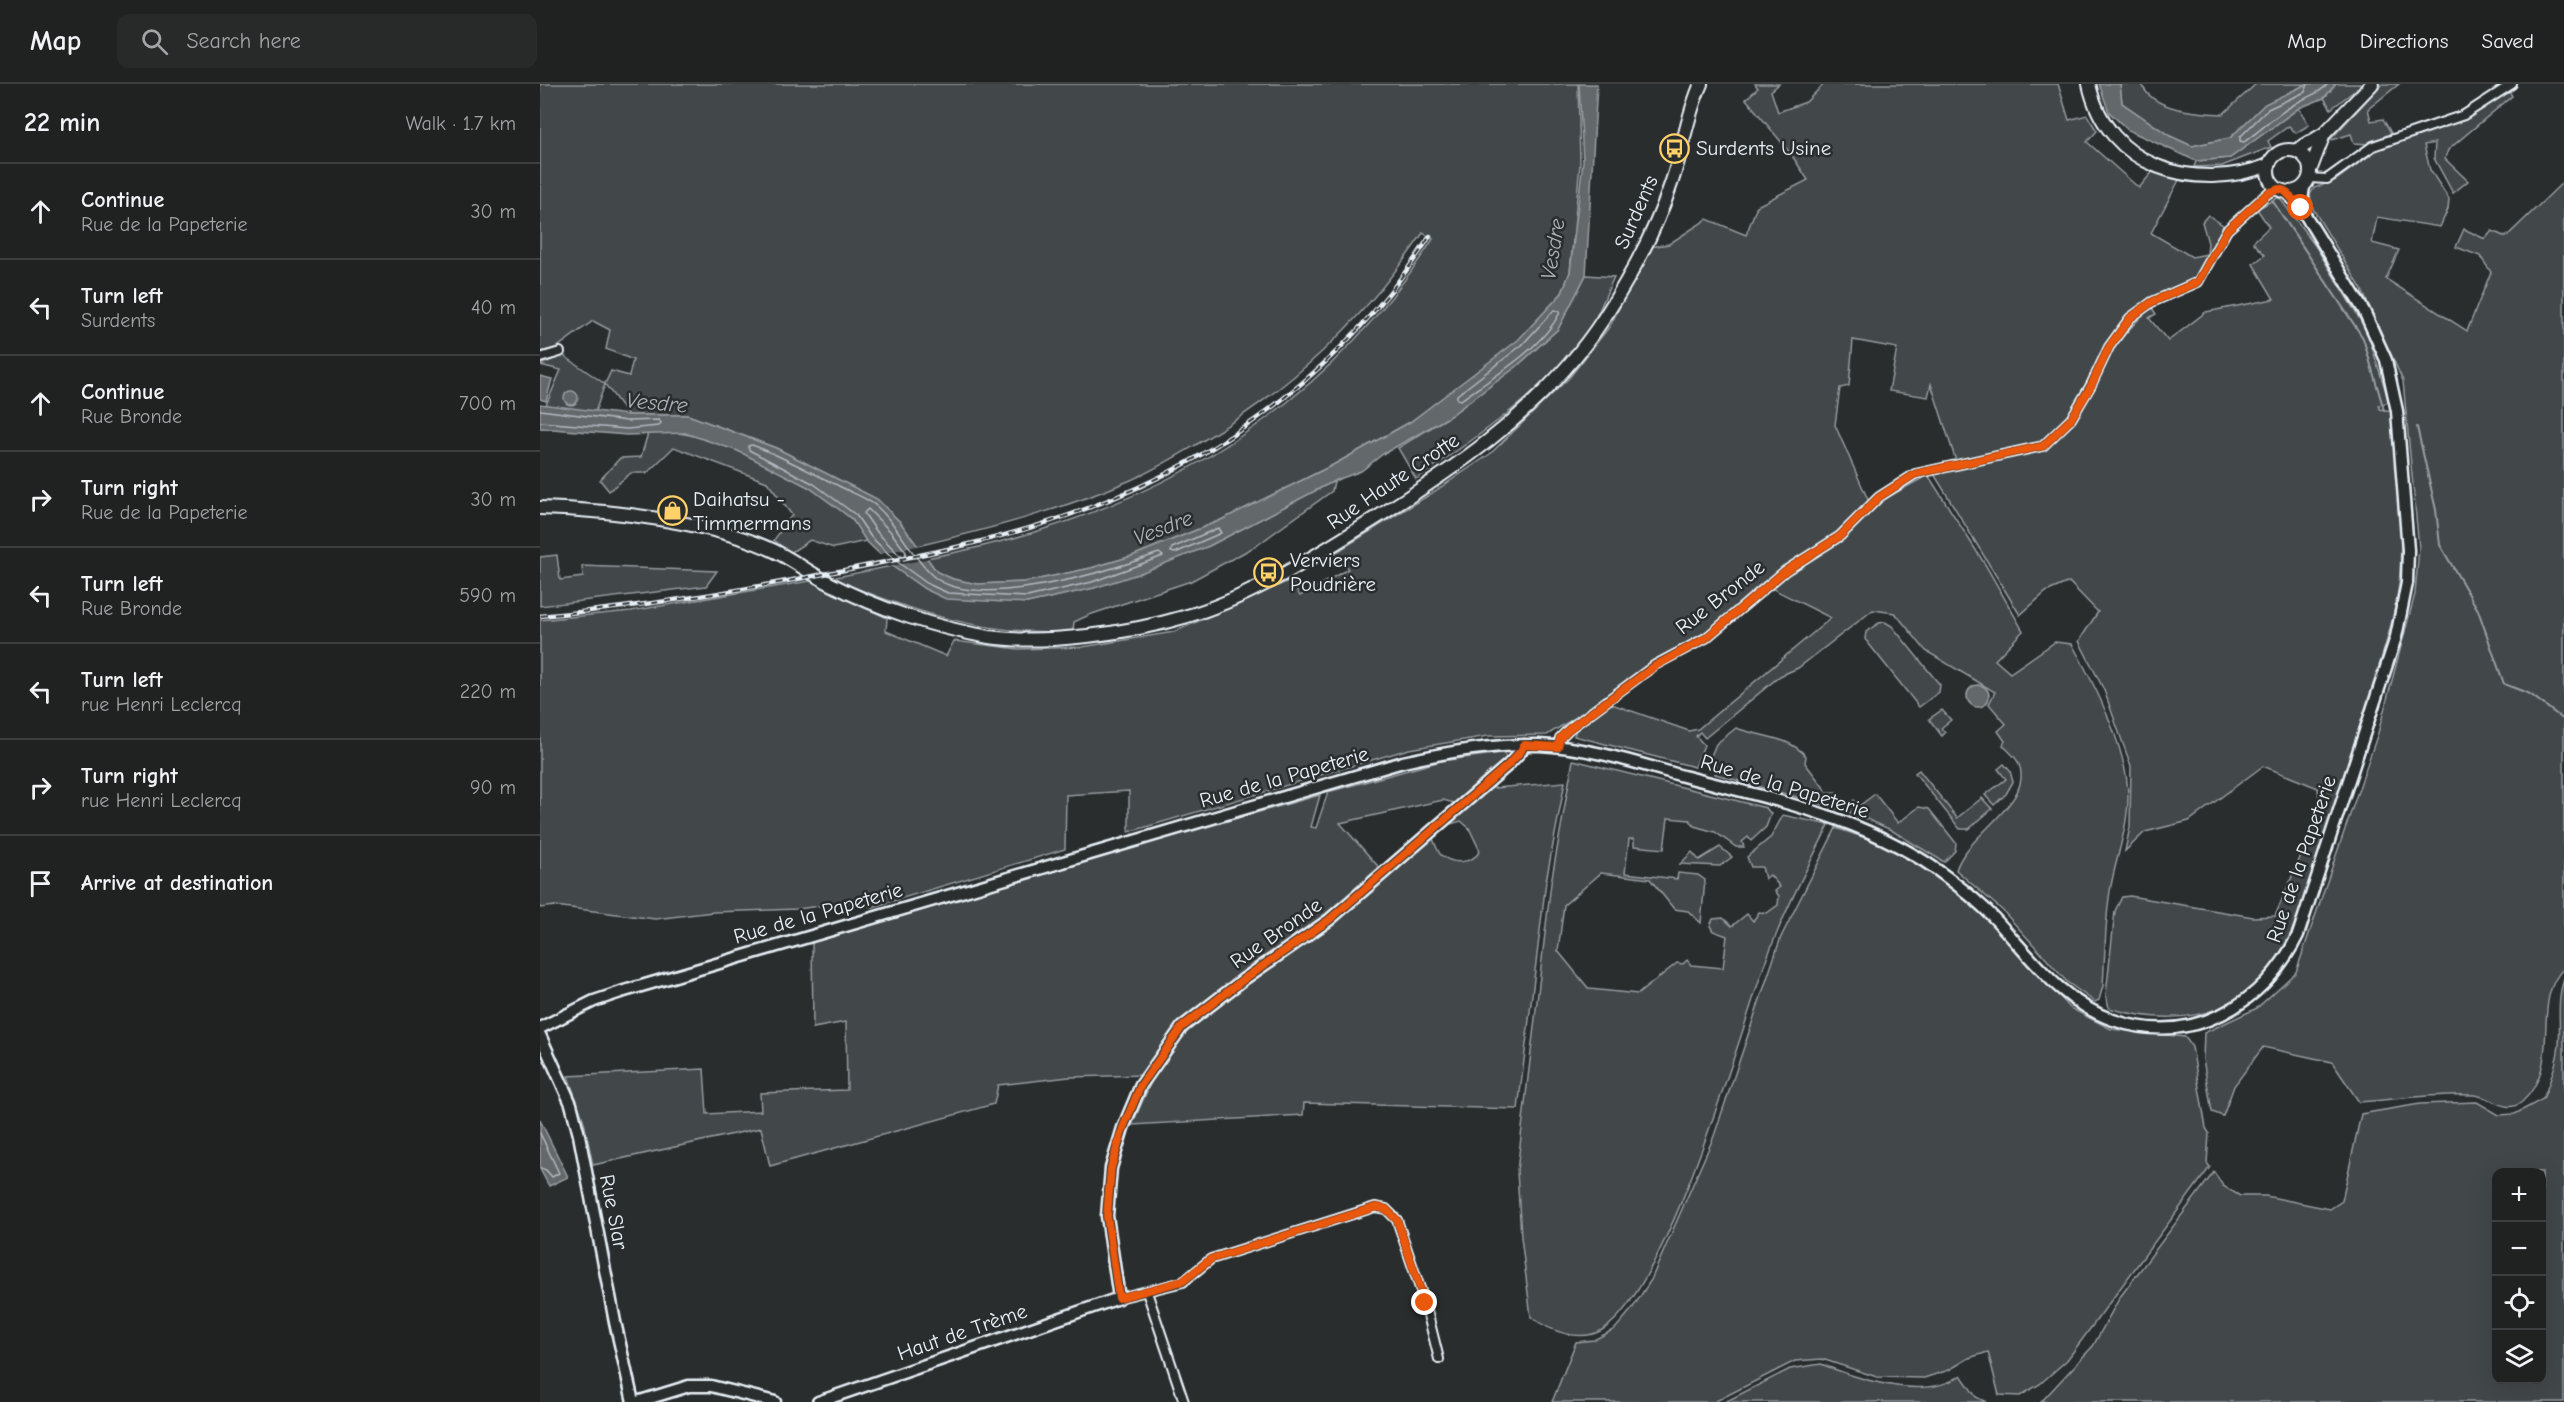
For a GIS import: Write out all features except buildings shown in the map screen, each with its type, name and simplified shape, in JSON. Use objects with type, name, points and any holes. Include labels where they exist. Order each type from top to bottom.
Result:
[{"type":"main road","name":"Surdents","points":[[1605,316],[1658,219],[1672,181],[1701,84]]},
{"type":"main road","points":[[2089,84],[2095,106],[2113,135],[2147,161],[2169,171],[2197,178],[2237,174],[2268,165],[2279,152],[2296,150],[2324,134],[2372,84]]},
{"type":"main road","points":[[2301,208],[2308,177],[2324,134]]},
{"type":"main road","points":[[2268,165],[2270,179],[2282,190],[2296,191],[2308,177],[2306,157],[2296,150]]},
{"type":"main road","name":"Rue de la Papeterie","points":[[540,1028],[594,1001],[630,989],[1403,762],[1456,750],[1524,745],[1558,747],[1611,756],[1780,801],[1834,818],[1894,843],[1969,894],[2072,999],[2113,1020],[2142,1026],[2191,1025],[2222,1015],[2248,999],[2278,971],[2301,927],[2396,637],[2407,583],[2408,550],[2397,411],[2386,360],[2364,311],[2301,208],[2282,190]]},
{"type":"main road","name":"Rue Haute Crotte","points":[[540,508],[627,515],[737,537],[770,548],[856,597],[926,621],[991,637],[1063,638],[1148,626],[1185,617],[1246,593],[1326,549],[1418,492],[1496,434],[1551,385],[1582,350],[1605,316]]},
{"type":"main road","name":"Rue Bronde","points":[[1119,1298],[1107,1216],[1111,1168],[1123,1128],[1141,1085],[1182,1027],[1244,979],[1329,920],[1508,765],[1524,745]]},
{"type":"main road","name":"Rue Slar","points":[[540,1035],[558,1071],[577,1125],[635,1402]]},
{"type":"main road","name":"Haut de Trème","points":[[818,1402],[1119,1298]]},
{"type":"main road","points":[[635,1402],[689,1386],[711,1386],[775,1402]]},
{"type":"street","points":[[2308,177],[2327,179],[2373,146],[2464,115],[2512,84]]},
{"type":"street","name":"Rue Bronde","points":[[1558,747],[1560,738],[1569,729],[1655,666],[1706,638],[1785,571],[1840,536],[1879,497],[1915,474],[2043,446],[2071,419],[2091,386],[2109,347],[2130,318],[2152,302],[2198,282],[2227,230],[2268,193],[2282,190]]},
{"type":"street","points":[[540,358],[560,352]]},
{"type":"street","points":[[1119,1298],[1183,1281],[1211,1259],[1376,1207],[1386,1209],[1397,1220],[1425,1303],[1439,1359]]},
{"type":"street","points":[[1147,1292],[1184,1402]]},
{"type":"shaded area","points":[[540,84],[1578,84],[1580,163],[1570,272],[1562,293],[1518,341],[1410,422],[1333,465],[1221,520],[1132,556],[1091,568],[1025,582],[977,584],[953,579],[937,572],[927,558],[1005,541],[1079,517],[1149,488],[1215,452],[1277,410],[1334,361],[1386,304],[1433,239],[1423,233],[1400,265],[1350,324],[1295,376],[1265,400],[1199,443],[1140,476],[1079,501],[999,526],[917,546],[900,522],[877,499],[776,448],[688,415],[628,415],[605,384],[611,371],[629,376],[633,360],[606,349],[610,330],[593,321],[556,348],[540,352]]},
{"type":"shaded area","points":[[1755,84],[1779,84],[1771,91],[1778,112],[1806,102],[1824,84],[2058,84],[2069,120],[2087,115],[2097,131],[2087,142],[2139,188],[2154,170],[2179,180],[2151,233],[2192,257],[2207,254],[2208,243],[2202,222],[2208,215],[2227,228],[2197,280],[2169,291],[2126,319],[2104,349],[2068,416],[2041,442],[2024,449],[1957,464],[1931,384],[1928,397],[1889,391],[1897,348],[1853,340],[1849,386],[1840,388],[1835,425],[1869,502],[1836,536],[1763,582],[1707,631],[1664,656],[1588,710],[1547,735],[1488,736],[1409,749],[1129,832],[1129,791],[1066,795],[1065,849],[873,907],[848,902],[798,909],[713,912],[655,919],[555,906],[540,908],[540,620],[631,611],[810,581],[887,618],[886,631],[946,656],[954,641],[1018,649],[1082,647],[1174,632],[1291,580],[1300,596],[1348,569],[1335,553],[1490,454],[1569,378],[1610,326],[1650,247],[1669,244],[1707,219],[1746,235],[1757,206],[1808,180],[1791,154],[1746,99],[1758,88]]},
{"type":"shaded area","points":[[2120,84],[2142,84],[2155,100],[2177,109],[2223,114],[2256,84],[2307,84],[2265,104],[2230,138],[2192,146],[2170,136],[2122,103]]},
{"type":"shaded area","points":[[2336,84],[2363,84],[2331,109],[2324,98]]},
{"type":"shaded area","points":[[2382,84],[2399,84],[2368,109],[2371,121],[2383,119],[2391,133],[2370,144],[2354,143],[2351,134],[2329,141]]},
{"type":"shaded area","points":[[2509,91],[2512,96],[2448,150],[2445,159],[2468,181],[2453,193],[2434,158],[2435,143],[2424,145],[2430,170],[2449,199],[2448,209],[2440,227],[2377,217],[2372,243],[2399,250],[2386,279],[2467,331],[2491,272],[2480,256],[2456,247],[2464,229],[2485,239],[2492,231],[2506,237],[2564,181],[2564,968],[2554,982],[2549,998],[2545,1052],[2541,1070],[2534,1087],[2522,1102],[2510,1107],[2474,1095],[2359,1102],[2332,1062],[2263,1047],[2234,1086],[2223,1116],[2212,1112],[2203,1059],[2204,1033],[2257,1008],[2296,972],[2378,733],[2415,594],[2419,548],[2403,381],[2361,288],[2313,209],[2310,195],[2314,188],[2336,180],[2376,151],[2463,118]]},
{"type":"shaded area","points":[[2299,108],[2309,125],[2296,133],[2289,126],[2268,141],[2271,147],[2222,166],[2194,167],[2196,161],[2230,158]]},
{"type":"shaded area","points":[[2279,197],[2316,247],[2367,331],[2389,402],[2379,405],[2380,409],[2391,411],[2401,553],[2397,597],[2379,665],[2304,897],[2293,928],[2278,958],[2258,983],[2242,996],[2224,1006],[2187,1016],[2167,1017],[2128,1013],[2109,1008],[2106,995],[2115,911],[2122,897],[2130,896],[2253,917],[2275,916],[2320,811],[2318,788],[2263,766],[2189,821],[2145,832],[2125,851],[2130,827],[2131,766],[2104,690],[2079,641],[2098,612],[2069,582],[2046,592],[2020,615],[1934,474],[2047,448],[2082,408],[2111,349],[2151,306],[2156,314],[2149,318],[2168,341],[2206,312],[2274,299],[2253,264],[2265,255],[2253,242],[2269,227],[2257,209]]},
{"type":"shaded area","points":[[1586,275],[1614,277],[1594,321],[1570,355],[1551,375],[1507,413],[1416,479],[1398,448],[1447,418],[1516,367],[1558,329]]},
{"type":"shaded area","points":[[563,355],[605,384],[595,412],[546,405],[561,370],[540,365]]},
{"type":"shaded area","points":[[668,432],[690,435],[739,451],[789,476],[833,504],[850,518],[866,541],[834,548],[810,540],[790,553],[774,540],[792,515],[767,482],[674,447],[647,473],[631,473],[609,491],[600,480],[620,458],[641,457],[648,433]]},
{"type":"shaded area","points":[[1928,475],[1986,566],[2023,631],[1995,660],[2010,673],[2055,642],[2072,644],[2100,698],[2116,738],[2127,778],[2128,797],[2124,833],[2108,903],[2103,986],[2099,1000],[2095,1002],[2067,982],[2003,911],[1956,870],[1973,843],[2010,804],[2018,790],[2021,776],[2018,762],[2003,745],[2005,741],[1998,731],[2006,724],[1989,704],[1995,692],[1926,651],[1895,613],[1873,610],[1798,668],[1780,676],[1705,738],[1700,732],[1696,736],[1704,745],[1695,767],[1574,736],[1577,725],[1609,703],[1689,731],[1698,729],[1831,618],[1769,587],[1814,555],[1872,506]]},
{"type":"shaded area","points":[[1334,481],[1332,491],[1256,546],[1191,581],[1089,615],[1074,622],[1073,631],[1041,632],[979,626],[920,611],[831,578],[892,566],[925,589],[1027,603],[1094,588],[1209,546]]},
{"type":"shaded area","points":[[557,555],[560,580],[583,577],[582,566],[717,571],[706,586],[540,606],[540,557]]},
{"type":"shaded area","points":[[1885,622],[1892,626],[1940,685],[1939,692],[1919,707],[1865,639],[1866,632],[1879,623]]},
{"type":"shaded area","points":[[1942,710],[1951,720],[1941,728],[1945,733],[1942,736],[1929,719]]},
{"type":"shaded area","points":[[1736,728],[1783,741],[1799,749],[1806,756],[1805,763],[1827,792],[1836,792],[1847,805],[1854,800],[1859,806],[1875,794],[1898,823],[1919,807],[1929,809],[1956,843],[1955,851],[1944,862],[1891,830],[1856,814],[1715,774],[1717,766],[1708,763],[1716,744]]},
{"type":"shaded area","points":[[1502,753],[1508,758],[1458,804],[1443,800],[1340,823],[1383,872],[1309,931],[1195,1013],[1145,1075],[1069,1077],[998,1085],[994,1104],[770,1166],[761,1128],[593,1165],[584,1122],[568,1076],[704,1069],[707,1114],[761,1111],[760,1093],[847,1090],[846,1022],[813,1028],[812,941],[970,893],[1320,795],[1311,827],[1316,828],[1328,792],[1441,761]]},
{"type":"shaded area","points":[[1573,760],[1766,808],[1771,814],[1766,827],[1751,841],[1748,837],[1742,842],[1744,847],[1736,847],[1715,832],[1694,826],[1690,820],[1668,818],[1664,849],[1634,846],[1634,839],[1629,839],[1625,873],[1677,879],[1678,873],[1698,875],[1705,880],[1701,923],[1688,911],[1674,909],[1650,879],[1601,873],[1564,905],[1558,951],[1589,989],[1638,994],[1677,963],[1683,964],[1687,960],[1691,965],[1723,968],[1727,936],[1713,931],[1710,926],[1713,919],[1723,918],[1732,926],[1747,914],[1753,921],[1759,912],[1767,913],[1778,905],[1779,896],[1775,891],[1780,887],[1770,875],[1765,879],[1762,867],[1751,867],[1747,857],[1771,837],[1783,815],[1829,825],[1777,932],[1717,1107],[1674,1220],[1650,1269],[1626,1307],[1602,1330],[1584,1335],[1556,1331],[1531,1317],[1521,1237],[1517,1171],[1551,883]]},
{"type":"shaded area","points":[[2004,764],[2010,771],[2013,782],[2006,794],[1994,805],[1985,795],[2006,779],[1998,769]]},
{"type":"shaded area","points":[[1919,770],[1957,818],[1982,798],[1992,809],[1969,829],[1960,829],[1915,773]]},
{"type":"shaded area","points":[[1565,782],[1546,881],[1518,1109],[1304,1103],[1303,1115],[1132,1125],[1160,1062],[1207,1010],[1432,837],[1441,855],[1451,860],[1462,862],[1477,855],[1480,851],[1469,828],[1461,821],[1451,824],[1448,821],[1483,789]]},
{"type":"shaded area","points":[[1836,828],[1886,845],[1941,879],[1992,922],[2070,1008],[2111,1029],[2185,1037],[2192,1047],[2206,1128],[2209,1133],[2207,1163],[2210,1167],[2067,1360],[2040,1384],[2020,1396],[1999,1395],[1988,1352],[1969,1358],[1949,1370],[1924,1378],[1877,1377],[1822,1359],[1795,1361],[1714,1402],[1552,1402],[1576,1342],[1594,1340],[1615,1329],[1632,1309],[1651,1280],[1714,1136],[1781,937]]},
{"type":"shaded area","points":[[1720,847],[1732,857],[1720,866],[1680,864],[1692,852],[1699,860]]},
{"type":"shaded area","points":[[2564,979],[2564,1402],[2041,1402],[2093,1346],[2120,1297],[2214,1172],[2223,1186],[2240,1196],[2266,1196],[2330,1209],[2342,1201],[2361,1114],[2420,1104],[2477,1102],[2499,1115],[2515,1114],[2543,1099],[2558,1052],[2559,1003]]},
{"type":"shaded area","points":[[1821,1364],[1872,1381],[1911,1387],[1929,1387],[1946,1383],[1961,1375],[1976,1397],[1986,1402],[1725,1402],[1790,1369]]},
{"type":"water","points":[[1579,84],[1597,84],[1586,275],[1558,329],[1516,367],[1447,418],[1383,454],[1361,471],[1334,481],[1209,546],[1138,574],[1094,588],[1027,603],[946,599],[925,589],[892,566],[866,541],[852,519],[810,488],[738,451],[685,433],[627,435],[540,428],[540,404],[628,415],[688,415],[776,448],[877,499],[900,522],[937,572],[953,579],[977,584],[1025,582],[1091,568],[1132,556],[1221,520],[1333,465],[1410,422],[1518,340],[1562,293],[1570,272],[1583,161]]},
{"type":"water","points":[[2099,84],[2120,84],[2122,103],[2170,136],[2192,146],[2230,138],[2265,104],[2307,84],[2336,84],[2324,98],[2299,108],[2230,158],[2196,161],[2128,130],[2109,112]]},
{"type":"water","points":[[540,376],[552,379],[546,401],[540,399]]},
{"type":"water","points":[[568,391],[574,391],[578,398],[574,405],[568,405],[564,401],[564,395]]},
{"type":"water","points":[[1974,685],[1982,685],[1989,692],[1989,700],[1982,707],[1974,707],[1967,700],[1967,692]]},
{"type":"water","points":[[540,1120],[568,1177],[549,1186],[540,1169]]},
{"type":"pier","points":[[921,545],[930,558],[888,567],[876,555]]},
{"type":"waterway","points":[[2272,200],[2363,338],[2384,410]]},
{"type":"waterway","points":[[2417,427],[2436,510],[2440,545],[2478,610],[2504,684],[2530,694],[2564,720]]},
{"type":"railway","points":[[540,616],[728,592],[934,552],[1027,529],[1140,487],[1236,433],[1281,400],[1323,364],[1362,325],[1398,282],[1430,236]]},
{"type":"place","name":"Surdents Usine","points":[[1675,148]]},
{"type":"place","name":"Daihatsu - Timmermans","points":[[672,511]]},
{"type":"place","name":"Verviers Poudrière","points":[[1269,572]]},
{"type":"route","points":[[1425,1303],[1397,1220],[1386,1209],[1376,1207],[1211,1259],[1183,1281],[1119,1298],[1107,1216],[1111,1168],[1123,1128],[1141,1085],[1182,1027],[1244,979],[1329,920],[1508,765],[1524,745],[1558,747],[1560,738],[1569,729],[1655,666],[1706,638],[1785,571],[1840,536],[1879,497],[1915,474],[2043,446],[2071,419],[2091,386],[2109,347],[2130,318],[2152,302],[2198,282],[2227,230],[2268,193],[2279,189],[2285,191],[2301,208]]},
{"type":"water label","name":"Vesdre","points":[[1553,249]]},
{"type":"water label","name":"Vesdre","points":[[657,403]]},
{"type":"water label","name":"Vesdre","points":[[1163,528]]}]
